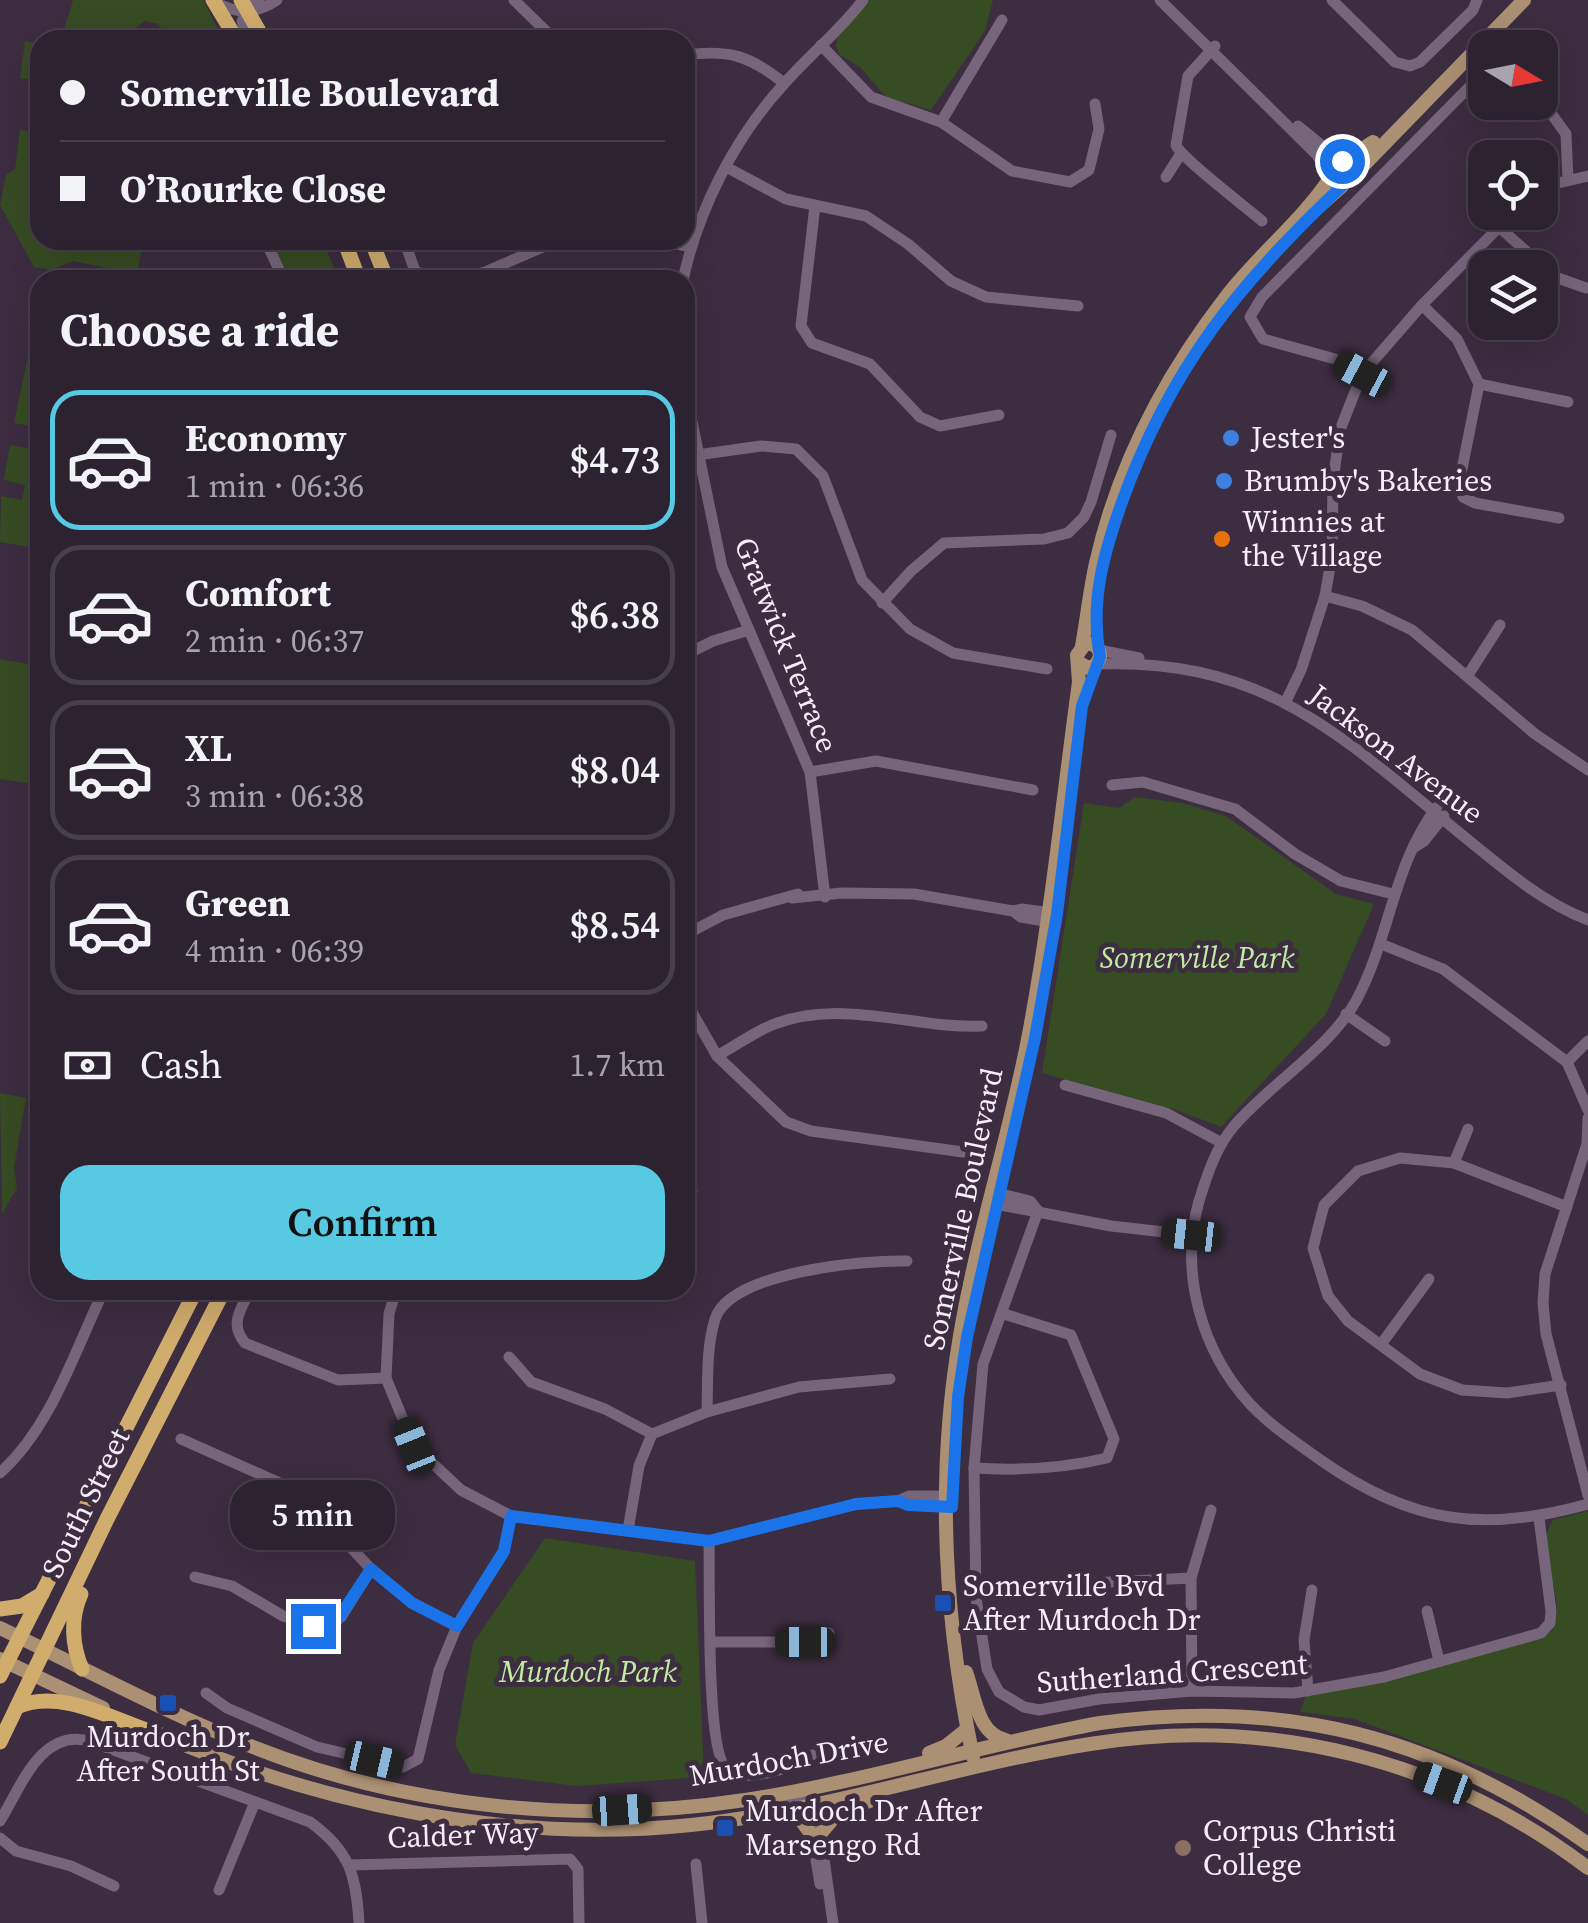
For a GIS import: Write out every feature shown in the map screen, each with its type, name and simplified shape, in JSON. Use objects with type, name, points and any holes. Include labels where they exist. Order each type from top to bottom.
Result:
[{"type":"highway","points":[[214,1],[230,30]]},
{"type":"highway","points":[[253,5],[256,30]]},
{"type":"highway","name":"South Street","points":[[2,1666],[191,1300]]},
{"type":"highway","name":"South Street","points":[[0,1742],[106,1520],[219,1300]]},
{"type":"highway","points":[[82,1669],[76,1654],[74,1616],[98,1559],[106,1520]]},
{"type":"highway","points":[[0,1609],[22,1606],[43,1593]]},
{"type":"highway","points":[[17,1707],[27,1702],[60,1702],[161,1735]]},
{"type":"main road","name":"Somerville Boulevard","points":[[976,1749],[966,1730],[950,1607],[948,1501],[958,1397],[994,1198],[1024,1090],[1082,706],[1094,654],[1095,606],[1108,546],[1134,467],[1164,402],[1235,296],[1338,172],[1370,146],[1513,0]]},
{"type":"main road","points":[[1338,172],[1352,183],[1356,173],[1524,0]]},
{"type":"main road","name":"Somerville Boulevard","points":[[1052,918],[1079,682],[1078,651],[1094,654]]},
{"type":"main road","name":"Somerville Boulevard","points":[[948,1501],[980,1767]]},
{"type":"main road","name":"Murdoch Drive","points":[[0,1628],[257,1749],[357,1781],[469,1803],[575,1810],[743,1800],[1100,1723],[1190,1714],[1276,1718],[1344,1729],[1415,1751],[1482,1780],[1588,1844]]},
{"type":"main road","name":"Murdoch Drive","points":[[2,1666],[33,1674],[161,1735],[237,1764],[362,1801],[466,1820],[514,1826],[616,1829],[691,1825],[814,1806],[980,1767],[1124,1739],[1211,1734],[1274,1738],[1366,1756],[1464,1792],[1548,1838],[1588,1868]]},
{"type":"main road","points":[[966,1672],[980,1717],[989,1731],[1002,1740],[1016,1740]]},
{"type":"main road","points":[[862,1776],[946,1746],[966,1730]]},
{"type":"main road","points":[[788,1811],[816,1834],[837,1814],[900,1787]]},
{"type":"street","points":[[214,1],[228,9],[277,0]]},
{"type":"street","points":[[514,0],[545,30]]},
{"type":"street","points":[[695,236],[726,167],[754,121],[862,0]]},
{"type":"street","points":[[1332,0],[1396,62],[1410,66],[1420,62],[1472,10],[1477,0]]},
{"type":"street","points":[[1169,2],[1338,172]]},
{"type":"street","points":[[941,122],[1002,20]]},
{"type":"street","points":[[821,45],[871,97],[941,122],[1012,171],[1070,182],[1089,170],[1099,129],[1096,104]]},
{"type":"street","points":[[1213,48],[1192,68],[1185,84],[1176,136],[1180,155],[1262,221]]},
{"type":"street","points":[[695,55],[716,52],[748,58],[784,83]]},
{"type":"street","points":[[1362,374],[1335,359],[1263,340],[1250,317],[1262,297],[1468,89]]},
{"type":"street","points":[[1556,120],[1566,134],[1568,180]]},
{"type":"street","points":[[1166,178],[1180,155]]},
{"type":"street","points":[[726,167],[786,198],[866,216],[908,244],[951,281],[986,297],[1078,306]]},
{"type":"street","points":[[1558,184],[1588,176]]},
{"type":"street","points":[[815,206],[801,326],[812,343],[870,364],[920,417],[940,426],[998,415]]},
{"type":"street","points":[[1284,697],[1325,596],[1332,556],[1340,430],[1362,374],[1495,230]]},
{"type":"street","points":[[1503,230],[1554,277],[1586,288]]},
{"type":"street","points":[[490,270],[536,250]]},
{"type":"street","points":[[1422,305],[1457,339],[1480,384],[1459,484],[1463,497],[1475,504],[1559,518]]},
{"type":"street","points":[[1480,384],[1568,402]]},
{"type":"street","points":[[882,603],[911,571],[944,544],[1044,539],[1068,533],[1084,517],[1091,502],[1111,435]]},
{"type":"street","name":"Gratwick Terrace","points":[[695,444],[722,567],[810,772],[821,894]]},
{"type":"street","points":[[697,455],[761,446],[796,449],[823,476],[862,580],[910,629],[953,653],[1046,669]]},
{"type":"street","points":[[1325,596],[1362,606],[1412,630],[1534,734],[1588,770]]},
{"type":"street","points":[[1468,675],[1500,625]]},
{"type":"street","points":[[695,649],[749,630]]},
{"type":"street","name":"Jackson Avenue","points":[[1094,654],[1225,672],[1284,697],[1336,726],[1440,813],[1540,888],[1588,917]]},
{"type":"street","points":[[810,772],[876,760],[1032,790]]},
{"type":"street","points":[[1112,785],[1143,782],[1236,809],[1295,854],[1341,881],[1393,894]]},
{"type":"street","points":[[1440,813],[1424,841],[1413,848],[1393,894],[1381,944],[1355,1003],[1304,1060],[1254,1104],[1222,1143],[1205,1182],[1191,1235],[1194,1290],[1209,1340],[1236,1387],[1268,1420],[1361,1488],[1413,1509],[1459,1519],[1539,1518],[1588,1504]]},
{"type":"street","points":[[695,930],[723,915],[792,898],[801,892],[821,894],[835,889],[842,893],[914,894],[1013,911],[1020,917],[1052,918]]},
{"type":"street","points":[[1381,944],[1443,970],[1567,1062],[1588,1110]]},
{"type":"street","points":[[717,1056],[773,1025],[814,1015],[853,1012],[960,1027],[982,1026]]},
{"type":"street","points":[[1346,1014],[1385,1041]]},
{"type":"street","points":[[695,1018],[717,1056],[786,1122],[811,1131],[962,1152]]},
{"type":"street","points":[[1567,1062],[1588,1041]]},
{"type":"street","points":[[1065,1085],[1166,1112],[1222,1143]]},
{"type":"street","points":[[1588,1118],[1587,1144],[1546,1274],[1542,1303],[1546,1334],[1588,1496]]},
{"type":"street","points":[[1454,1163],[1468,1129]]},
{"type":"street","points":[[1561,1385],[1508,1394],[1462,1390],[1420,1374],[1348,1321],[1328,1296],[1313,1248],[1324,1205],[1358,1171],[1400,1158],[1454,1163],[1567,1207]]},
{"type":"street","points":[[994,1198],[1030,1202],[1038,1211],[1111,1226],[1191,1235]]},
{"type":"street","name":"Sutherland Crescent","points":[[1038,1211],[983,1364],[974,1468],[976,1598],[986,1669],[998,1692],[1024,1707],[1039,1710],[1099,1699],[1192,1691],[1264,1694],[1308,1690],[1384,1676],[1541,1633],[1548,1627],[1551,1610],[1539,1518]]},
{"type":"street","points":[[708,1412],[709,1358],[716,1316],[732,1295],[814,1267],[907,1261]]},
{"type":"street","points":[[1382,1344],[1429,1280]]},
{"type":"street","points":[[0,1473],[16,1459],[40,1426],[99,1300]]},
{"type":"street","points":[[245,1300],[236,1318],[236,1333],[244,1343],[338,1380],[386,1378]]},
{"type":"street","points":[[393,1300],[386,1378],[414,1446],[461,1490],[511,1516],[709,1541],[856,1504],[948,1501]]},
{"type":"street","points":[[974,1468],[1026,1472],[1074,1466],[1107,1458],[1114,1439],[1071,1335],[1004,1314]]},
{"type":"street","points":[[509,1357],[531,1382],[605,1409],[652,1434]]},
{"type":"street","points":[[628,1530],[639,1466],[652,1434],[708,1412],[799,1387],[890,1379]]},
{"type":"street","points":[[182,1439],[284,1485],[317,1511],[371,1569],[412,1603],[457,1626]]},
{"type":"street","points":[[1192,1691],[1191,1578],[1210,1510]]},
{"type":"street","points":[[206,1693],[226,1708],[317,1747],[403,1767],[418,1759],[440,1670],[457,1626],[504,1551],[511,1516]]},
{"type":"street","points":[[709,1541],[714,1725],[724,1766],[737,1774],[753,1774],[796,1766],[812,1755]]},
{"type":"street","points":[[194,1577],[232,1586],[283,1616],[318,1628],[332,1626],[341,1617],[371,1569]]},
{"type":"street","points":[[1090,1583],[1191,1578]]},
{"type":"street","points":[[1308,1690],[1304,1640],[1312,1590]]},
{"type":"street","points":[[1427,1612],[1439,1661]]},
{"type":"street","points":[[712,1642],[805,1642],[829,1633]]},
{"type":"street","points":[[0,1821],[45,1748],[59,1740],[78,1738],[144,1758],[310,1822],[334,1839],[350,1865],[359,1923]]},
{"type":"street","points":[[826,1785],[809,1817],[816,1834],[830,1923]]},
{"type":"street","points":[[743,1800],[793,1799],[814,1806]]},
{"type":"street","points":[[220,1890],[255,1802]]},
{"type":"street","points":[[0,1838],[16,1851],[71,1866],[114,1886]]},
{"type":"street","name":"Calder Way","points":[[350,1865],[570,1858],[578,1869],[578,1923]]},
{"type":"street","points":[[696,1864],[702,1923]]},
{"type":"green space","points":[[73,0],[203,0],[219,30],[163,30],[158,24],[145,21],[133,30],[64,30]]},
{"type":"green space","points":[[870,0],[993,0],[985,31],[931,110],[886,97],[860,67],[840,55],[838,37]]},
{"type":"green space","points":[[25,41],[30,42],[30,80],[20,78]]},
{"type":"green space","points":[[20,130],[30,132],[30,250],[141,250],[138,270],[73,261],[51,270],[34,267],[0,205],[6,175],[15,169]]},
{"type":"green space","points":[[275,250],[326,250],[335,270],[284,270]]},
{"type":"green space","points":[[28,356],[30,426],[14,423]]},
{"type":"green space","points":[[10,445],[30,448],[29,547],[0,542],[1,496],[22,500],[25,485],[4,480]]},
{"type":"green space","points":[[0,659],[30,664],[30,784],[0,779]]},
{"type":"green space","name":"Somerville Park","points":[[1135,797],[1182,803],[1226,816],[1336,894],[1374,904],[1326,1014],[1221,1127],[1179,1111],[1042,1073],[1084,803],[1119,808]]},
{"type":"green space","points":[[0,1093],[26,1098],[14,1168],[17,1188],[2,1214]]},
{"type":"green space","points":[[1588,1511],[1588,1815],[1566,1799],[1355,1719],[1300,1712],[1306,1695],[1551,1632],[1557,1605],[1547,1533],[1553,1520]]},
{"type":"green space","name":"Murdoch Park","points":[[545,1538],[695,1561],[704,1777],[577,1786],[471,1773],[455,1745],[473,1643]]},
{"type":"place","name":"Jester's","points":[[1231,438]]},
{"type":"place","name":"Brumby's Bakeries","points":[[1224,481]]},
{"type":"place","name":"Winnies at the Village","points":[[1222,539]]},
{"type":"place","name":"Somerville Bvd After Murdoch Dr","points":[[943,1603]]},
{"type":"place","name":"Murdoch Dr After South St","points":[[168,1703]]},
{"type":"place","name":"Murdoch Dr After Marsengo Rd","points":[[725,1828]]},
{"type":"place","name":"Corpus Christi College","points":[[1183,1848]]},
{"type":"route","points":[[313,1626],[328,1627],[336,1622],[371,1569],[412,1603],[457,1626],[504,1551],[511,1516],[709,1541],[856,1504],[898,1501],[952,1507],[958,1397],[967,1337],[1024,1090],[1049,961],[1082,706],[1100,657],[1095,606],[1117,514],[1139,456],[1175,383],[1235,296],[1342,186],[1330,175],[1334,165],[1342,161]]}]
